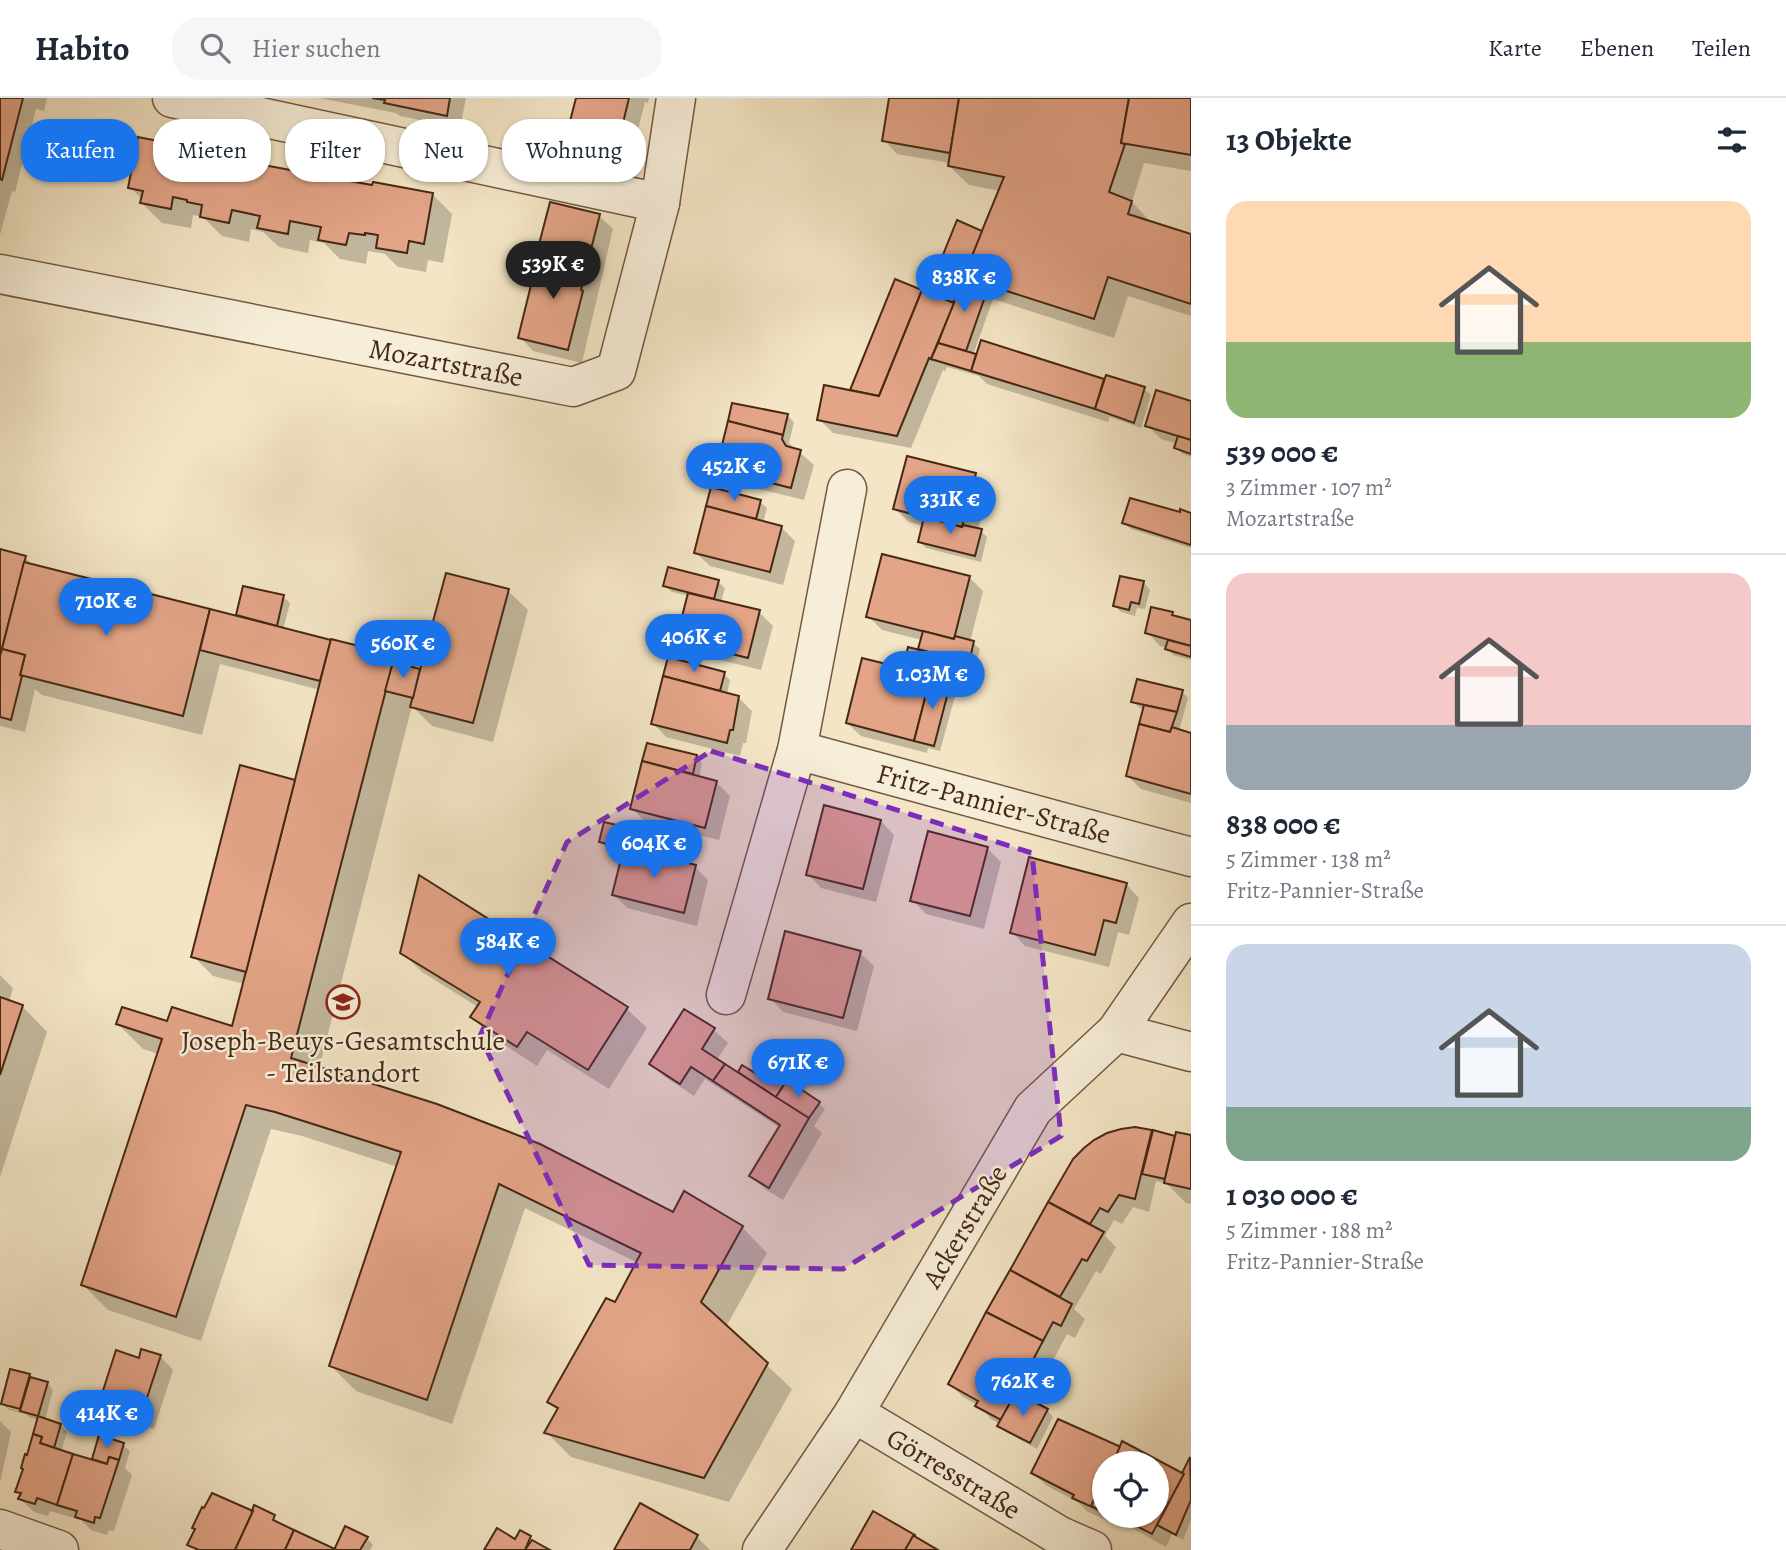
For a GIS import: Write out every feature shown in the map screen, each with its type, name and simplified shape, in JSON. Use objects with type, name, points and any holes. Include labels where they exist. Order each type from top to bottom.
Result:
[{"type":"street","points":[[172,98],[660,203]]},
{"type":"street","name":"Mozartstraße","points":[[0,274],[573,387],[616,371],[660,203],[676,98]]},
{"type":"street","points":[[726,995],[797,750],[847,489]]},
{"type":"street","name":"Fritz-Pannier-Straße","points":[[797,750],[1191,857]]},
{"type":"street","name":"Ackerstraße","points":[[762,1550],[854,1413],[1033,1109],[1116,1032],[1191,923]]},
{"type":"street","points":[[1116,1032],[1191,1052]]},
{"type":"street","name":"Görresstraße","points":[[854,1413],[1060,1536],[1092,1550]]},
{"type":"street","points":[[0,1529],[59,1550]]},
{"type":"highlighted area","points":[[711,751],[1032,853],[1061,1136],[843,1269],[589,1265],[480,1036],[567,842]]},
{"type":"building","points":[[0,98],[23,98],[2,180],[0,179]]},
{"type":"building","points":[[372,98],[450,98],[447,116]]},
{"type":"building","points":[[576,98],[629,98],[624,119],[571,119]]},
{"type":"building","points":[[889,98],[959,98],[950,153],[882,141]]},
{"type":"building","points":[[959,98],[1129,98],[1121,143],[1125,144],[1109,192],[1132,201],[1128,214],[1191,234],[1191,304],[1108,277],[1094,319],[963,277],[1004,177],[948,166]]},
{"type":"building","points":[[1129,98],[1191,98],[1191,155],[1121,143]]},
{"type":"building","points":[[139,137],[153,140],[153,182],[271,182],[271,166],[285,169],[285,182],[356,182],[372,185],[373,182],[433,193],[424,244],[409,241],[407,253],[376,248],[378,235],[349,233],[346,245],[318,240],[321,227],[290,221],[288,234],[257,228],[260,216],[232,210],[229,223],[200,217],[202,205],[173,197],[171,209],[140,203],[143,191],[128,188],[129,182],[139,182]]},
{"type":"building","points":[[550,202],[600,214],[587,265],[537,252]]},
{"type":"building","points":[[957,220],[982,231],[953,303],[928,292]]},
{"type":"building","points":[[537,252],[587,265],[568,350],[518,338]]},
{"type":"building","points":[[963,277],[989,285],[966,351],[938,343]]},
{"type":"building","points":[[895,279],[922,290],[879,396],[850,390]]},
{"type":"building","points":[[922,290],[954,303],[897,436],[817,420],[824,385],[879,396]]},
{"type":"building","points":[[981,340],[1104,379],[1095,409],[971,371]]},
{"type":"building","points":[[938,343],[976,354],[971,371],[931,359]]},
{"type":"building","points":[[1106,375],[1145,387],[1134,423],[1095,409]]},
{"type":"building","points":[[1156,390],[1191,401],[1191,440],[1145,426]]},
{"type":"building","points":[[732,403],[788,414],[783,435],[728,421]]},
{"type":"building","points":[[728,421],[783,435],[786,446],[801,450],[791,488],[716,469]]},
{"type":"building","points":[[1178,436],[1191,440],[1191,454],[1174,448]]},
{"type":"building","points":[[907,456],[976,473],[962,527],[893,509]]},
{"type":"building","points":[[711,487],[761,500],[756,519],[706,506]]},
{"type":"building","points":[[1130,498],[1191,513],[1191,545],[1122,523]]},
{"type":"building","points":[[706,506],[782,526],[770,572],[694,553]]},
{"type":"building","points":[[924,517],[982,529],[975,556],[918,542]]},
{"type":"building","points":[[0,549],[26,556],[0,656]]},
{"type":"building","points":[[882,554],[970,576],[954,639],[866,617]]},
{"type":"building","points":[[24,562],[210,609],[183,716],[20,675],[25,655],[2,649]]},
{"type":"building","points":[[668,567],[719,580],[714,599],[663,586]]},
{"type":"building","points":[[446,573],[509,589],[473,723],[410,707]]},
{"type":"building","points":[[1120,576],[1144,581],[1139,604],[1131,602],[1129,610],[1113,606]]},
{"type":"building","points":[[243,586],[284,595],[277,626],[236,615]]},
{"type":"building","points":[[688,593],[760,610],[748,658],[676,640]]},
{"type":"building","points":[[1151,607],[1191,620],[1191,646],[1145,633]]},
{"type":"building","points":[[210,609],[331,640],[320,681],[200,650]]},
{"type":"building","points":[[923,631],[974,641],[969,663],[918,649]]},
{"type":"building","points":[[331,639],[395,655],[291,1058],[437,1104],[540,1144],[673,1212],[684,1191],[743,1226],[701,1302],[768,1363],[704,1478],[544,1433],[558,1408],[547,1402],[606,1298],[615,1302],[641,1253],[499,1184],[427,1400],[329,1366],[401,1152],[275,1112],[246,1105],[176,1317],[81,1285],[162,1039],[116,1024],[122,1007],[167,1021],[172,1007],[232,1026]]},
{"type":"building","points":[[1168,640],[1191,646],[1191,657],[1165,649]]},
{"type":"building","points":[[908,647],[966,662],[960,686],[950,683],[951,681],[903,669]]},
{"type":"building","points":[[2,649],[25,655],[11,720],[0,717]]},
{"type":"building","points":[[668,657],[725,672],[720,691],[663,676]]},
{"type":"building","points":[[862,658],[931,675],[914,741],[846,723]]},
{"type":"building","points":[[393,662],[420,669],[413,698],[385,691]]},
{"type":"building","points":[[931,675],[951,681],[934,746],[914,741]]},
{"type":"building","points":[[663,676],[739,696],[733,730],[730,730],[727,743],[651,724]]},
{"type":"building","points":[[1137,679],[1183,690],[1177,712],[1131,702]]},
{"type":"building","points":[[1144,705],[1177,712],[1170,732],[1139,724]]},
{"type":"building","points":[[1139,724],[1170,732],[1172,727],[1191,733],[1191,794],[1126,776]]},
{"type":"building","points":[[647,743],[697,755],[693,774],[642,761]]},
{"type":"building","points":[[642,761],[717,781],[705,828],[630,809]]},
{"type":"building","points":[[240,765],[295,780],[246,972],[191,957]]},
{"type":"building","points":[[824,805],[881,820],[863,889],[806,875]]},
{"type":"building","points":[[604,822],[654,834],[650,854],[599,842]]},
{"type":"building","points":[[928,831],[988,847],[970,916],[910,901]]},
{"type":"building","points":[[624,847],[696,865],[684,913],[612,895]]},
{"type":"building","points":[[1029,857],[1127,883],[1116,923],[1104,920],[1095,955],[1010,933]]},
{"type":"building","points":[[419,875],[628,1007],[588,1070],[527,1032],[517,1047],[470,1017],[480,1002],[400,953]]},
{"type":"building","points":[[785,931],[861,951],[843,1018],[768,999]]},
{"type":"building","points":[[0,997],[23,1005],[0,1075]]},
{"type":"building","points":[[684,1009],[715,1028],[702,1049],[725,1064],[713,1081],[691,1067],[680,1084],[649,1064]]},
{"type":"building","points":[[725,1064],[809,1118],[769,1188],[749,1176],[780,1125],[713,1081]]},
{"type":"building","points":[[742,1065],[765,1079],[771,1070],[787,1080],[776,1097],[738,1072]]},
{"type":"building","points":[[787,1080],[820,1102],[809,1118],[776,1097]]},
{"type":"building","points":[[1135,1127],[1152,1130],[1135,1199],[1119,1195],[1108,1212],[1100,1208],[1090,1224],[1048,1202],[1073,1159],[1084,1148],[1107,1133]]},
{"type":"building","points":[[1153,1130],[1175,1136],[1165,1179],[1142,1174]]},
{"type":"building","points":[[1176,1132],[1191,1135],[1191,1189],[1164,1183]]},
{"type":"building","points":[[1048,1202],[1104,1232],[1087,1261],[1082,1259],[1060,1297],[1010,1270]]},
{"type":"building","points":[[1010,1270],[1072,1304],[1061,1326],[1053,1322],[1043,1341],[986,1312]]},
{"type":"building","points":[[986,1312],[1043,1341],[1001,1420],[975,1406],[978,1401],[948,1384]]},
{"type":"building","points":[[141,1349],[161,1355],[141,1416],[99,1403],[116,1350],[139,1358]]},
{"type":"building","points":[[10,1369],[30,1374],[20,1409],[1,1404]]},
{"type":"building","points":[[30,1377],[48,1382],[38,1416],[20,1411]]},
{"type":"building","points":[[1016,1392],[1048,1409],[1030,1443],[997,1426]]},
{"type":"building","points":[[38,1416],[61,1424],[54,1448],[40,1443],[42,1437],[33,1434]]},
{"type":"building","points":[[1058,1419],[1121,1447],[1119,1451],[1092,1451],[1092,1507],[1031,1473]]},
{"type":"building","points":[[33,1434],[42,1437],[40,1443],[73,1454],[57,1505],[37,1498],[35,1504],[18,1499],[21,1493],[15,1492]]},
{"type":"building","points":[[99,1435],[124,1443],[119,1460],[109,1457],[107,1464],[92,1459]]},
{"type":"building","points":[[1122,1441],[1141,1451],[1118,1451]]},
{"type":"building","points":[[73,1454],[107,1464],[109,1457],[119,1460],[100,1518],[95,1517],[94,1523],[75,1517],[77,1511],[57,1505]]},
{"type":"building","points":[[1190,1457],[1191,1500],[1176,1535],[1163,1528],[1169,1528],[1169,1502],[1184,1474],[1182,1473]]},
{"type":"building","points":[[1169,1466],[1184,1474],[1169,1502]]},
{"type":"building","points":[[212,1493],[253,1511],[235,1550],[199,1550],[187,1545],[202,1507],[204,1508]]},
{"type":"building","points":[[640,1503],[698,1535],[690,1550],[614,1550]]},
{"type":"building","points":[[254,1505],[275,1515],[273,1520],[294,1530],[285,1550],[235,1550]]},
{"type":"building","points":[[873,1511],[915,1535],[905,1550],[851,1550]]},
{"type":"building","points":[[345,1526],[368,1537],[360,1550],[334,1550]]},
{"type":"building","points":[[497,1528],[515,1539],[520,1530],[531,1536],[525,1550],[484,1550]]},
{"type":"building","points":[[1140,1528],[1155,1528],[1152,1534]]},
{"type":"building","points":[[294,1530],[335,1549],[285,1550]]},
{"type":"building","points":[[914,1536],[938,1550],[905,1550]]},
{"type":"building","points":[[532,1540],[550,1550],[525,1550]]},
{"type":"place","name":"Joseph-Beuys-Gesamtschule - Teilstandort","points":[[343,1002]]}]
